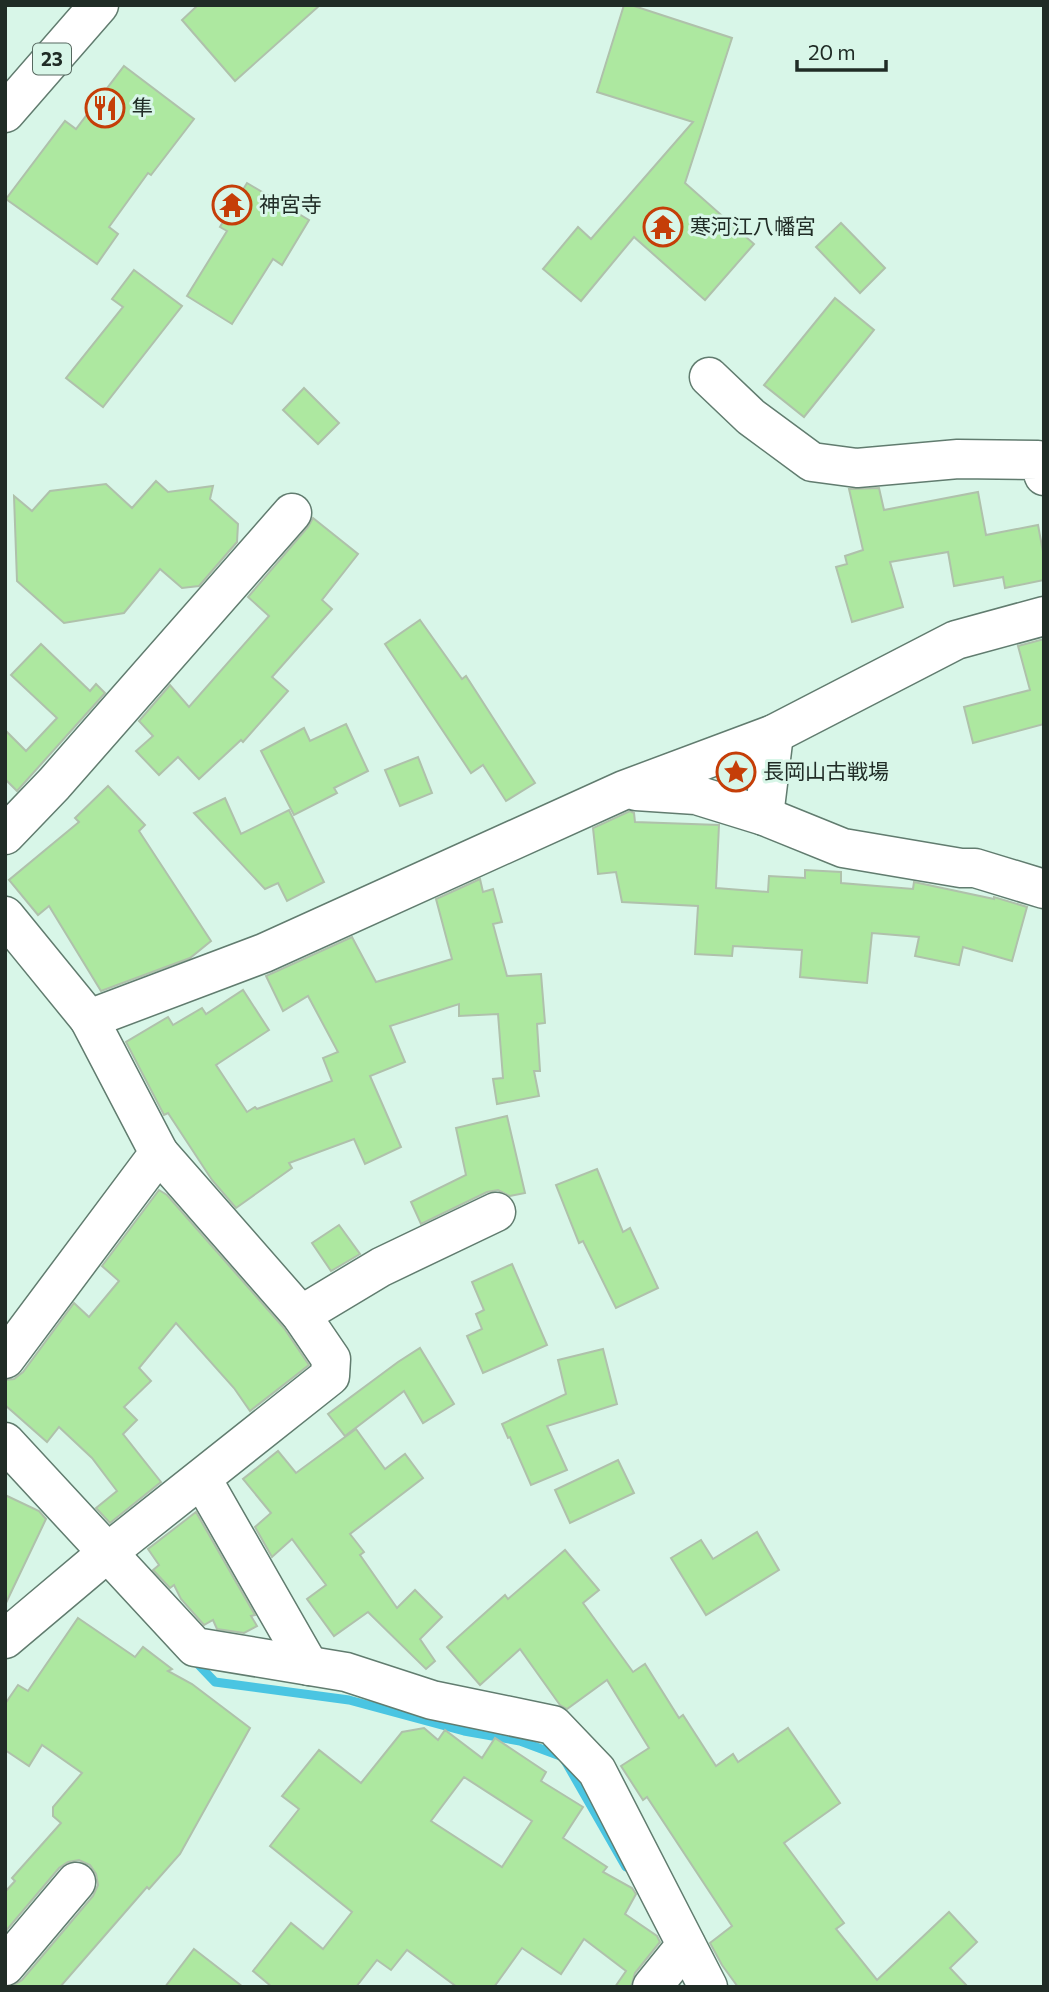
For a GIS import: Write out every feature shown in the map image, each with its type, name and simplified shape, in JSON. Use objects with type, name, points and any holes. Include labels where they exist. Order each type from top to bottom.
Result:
[{"type":"main road","name":"23","points":[[5,113],[98,6]]},
{"type":"main road","points":[[709,377],[751,417],[812,463],[857,468],[958,459],[1042,464]]},
{"type":"main road","points":[[5,835],[89,744],[292,513]]},
{"type":"main road","points":[[89,1019],[264,953],[624,790],[774,734],[956,640],[1044,616]]},
{"type":"main road","points":[[764,816],[774,734]]},
{"type":"main road","points":[[624,790],[696,795],[764,816],[843,848],[961,868],[1044,858]]},
{"type":"main road","points":[[975,868],[1044,889]]},
{"type":"main road","points":[[5,916],[89,1019],[159,1153],[301,1315],[331,1359],[330,1376],[107,1553],[5,1639]]},
{"type":"main road","points":[[5,1359],[159,1153]]},
{"type":"main road","points":[[301,1315],[381,1267],[496,1212]]},
{"type":"main road","points":[[5,1442],[195,1647],[346,1672],[432,1700],[552,1725],[597,1771],[708,1987]]},
{"type":"main road","points":[[202,1479],[309,1666]]},
{"type":"main road","points":[[5,1966],[76,1882]]},
{"type":"main road","points":[[652,1987],[686,1945]]},
{"type":"building","points":[[198,5],[320,5],[235,81],[182,20]]},
{"type":"building","points":[[624,5],[732,38],[685,183],[754,244],[705,300],[634,237],[581,301],[543,269],[578,227],[591,239],[693,122],[597,92]]},
{"type":"building","points":[[124,66],[194,119],[151,175],[148,173],[109,227],[118,234],[97,264],[6,199],[65,121],[76,129]]},
{"type":"building","points":[[247,183],[309,220],[282,265],[273,259],[232,324],[187,296],[227,231],[220,227]]},
{"type":"building","points":[[841,223],[885,268],[860,293],[816,247]]},
{"type":"building","points":[[134,270],[182,306],[103,407],[66,378],[123,307],[112,299]]},
{"type":"building","points":[[835,298],[874,330],[804,417],[764,385]]},
{"type":"building","points":[[304,388],[339,423],[318,444],[283,410]]},
{"type":"building","points":[[156,481],[168,492],[213,486],[210,499],[238,524],[237,542],[199,586],[182,588],[160,569],[124,613],[64,623],[17,581],[14,496],[32,511],[50,491],[106,484],[132,508]]},
{"type":"building","points":[[879,488],[884,510],[978,492],[986,535],[1038,525],[1044,557],[1044,580],[1005,588],[1003,577],[954,586],[948,552],[890,562],[903,607],[852,622],[836,567],[847,564],[845,556],[863,550],[849,489]]},
{"type":"building","points":[[313,518],[358,554],[322,600],[332,609],[272,677],[288,691],[243,742],[241,740],[199,779],[178,757],[159,775],[136,751],[153,736],[139,721],[170,685],[189,707],[269,616],[248,597]]},
{"type":"building","points":[[420,620],[462,679],[466,676],[535,783],[506,801],[483,765],[471,773],[385,644]]},
{"type":"building","points":[[1044,639],[1044,724],[973,743],[964,707],[1030,690],[1018,646]]},
{"type":"building","points":[[41,644],[90,691],[96,684],[105,693],[17,791],[5,779],[5,730],[26,751],[57,718],[11,675]]},
{"type":"building","points":[[346,724],[368,771],[334,788],[337,793],[294,815],[261,751],[304,728],[310,741]]},
{"type":"building","points":[[418,757],[432,793],[400,806],[385,770]]},
{"type":"building","points":[[108,786],[145,825],[139,831],[211,941],[190,958],[101,991],[49,906],[38,915],[9,880],[79,822],[75,818]]},
{"type":"building","points":[[225,798],[241,834],[289,810],[324,882],[287,901],[278,883],[265,889],[194,813]]},
{"type":"building","points":[[630,811],[634,813],[635,822],[719,825],[716,888],[768,892],[769,876],[805,878],[805,870],[841,872],[841,883],[913,889],[914,882],[994,897],[1027,907],[1012,961],[963,947],[959,965],[915,956],[919,937],[872,933],[867,983],[800,977],[802,950],[733,946],[732,956],[695,954],[698,906],[622,902],[616,872],[598,874],[593,828]]},
{"type":"building","points":[[480,879],[483,892],[493,889],[502,922],[493,924],[507,976],[541,974],[545,1023],[537,1024],[540,1071],[534,1071],[539,1096],[497,1104],[493,1079],[503,1078],[498,1014],[459,1016],[459,1004],[390,1026],[405,1062],[370,1076],[401,1147],[365,1164],[354,1139],[289,1163],[292,1168],[236,1208],[212,1180],[168,1113],[164,1115],[126,1042],[168,1017],[173,1025],[202,1008],[206,1014],[243,990],[269,1030],[216,1065],[247,1112],[332,1081],[323,1058],[338,1052],[308,996],[283,1011],[266,976],[352,937],[376,982],[452,959],[436,899]]},
{"type":"building","points":[[507,1116],[525,1193],[510,1196],[498,1190],[487,1192],[421,1224],[411,1202],[466,1175],[456,1128]]},
{"type":"building","points":[[597,1169],[623,1232],[630,1228],[658,1288],[616,1308],[583,1241],[579,1243],[556,1185]]},
{"type":"building","points":[[159,1190],[167,1195],[284,1328],[309,1365],[250,1411],[234,1388],[176,1323],[139,1368],[151,1381],[124,1407],[137,1420],[123,1434],[161,1482],[110,1523],[96,1508],[117,1491],[92,1458],[59,1427],[47,1442],[5,1405],[5,1380],[14,1379],[23,1372],[74,1303],[89,1317],[119,1281],[102,1266]]},
{"type":"building","points":[[339,1225],[360,1254],[331,1271],[312,1243]]},
{"type":"building","points":[[512,1264],[547,1345],[483,1373],[467,1336],[482,1329],[476,1314],[484,1310],[472,1282]]},
{"type":"building","points":[[420,1348],[454,1404],[423,1423],[404,1391],[345,1436],[328,1414]]},
{"type":"building","points":[[603,1349],[617,1404],[547,1426],[567,1470],[531,1485],[502,1424],[566,1394],[558,1360]]},
{"type":"building","points":[[356,1429],[385,1469],[405,1454],[423,1478],[350,1534],[364,1552],[360,1555],[397,1608],[415,1590],[442,1617],[420,1639],[435,1661],[426,1669],[368,1612],[334,1636],[307,1599],[326,1585],[292,1539],[272,1557],[255,1527],[271,1513],[243,1479],[278,1451],[296,1473]]},
{"type":"building","points":[[618,1460],[634,1493],[570,1523],[555,1490]]},
{"type":"building","points":[[5,1495],[39,1511],[46,1519],[5,1605]]},
{"type":"building","points":[[196,1512],[255,1615],[251,1616],[257,1626],[244,1633],[217,1629],[213,1620],[204,1625],[181,1599],[174,1585],[170,1588],[153,1570],[159,1565],[148,1549]]},
{"type":"building","points":[[757,1532],[779,1570],[706,1615],[671,1558],[701,1540],[713,1559]]},
{"type":"building","points":[[565,1550],[599,1590],[583,1603],[633,1672],[645,1664],[679,1718],[683,1715],[716,1766],[733,1754],[738,1762],[788,1728],[840,1803],[784,1843],[844,1923],[836,1929],[877,1980],[949,1912],[977,1942],[950,1968],[968,1987],[738,1987],[710,1943],[732,1926],[647,1797],[643,1800],[621,1766],[649,1748],[607,1680],[567,1709],[560,1705],[520,1649],[480,1685],[447,1647],[505,1595],[508,1599]]},
{"type":"building","points":[[78,1618],[135,1657],[143,1647],[172,1669],[168,1671],[192,1684],[250,1728],[180,1854],[149,1889],[147,1887],[60,1987],[11,1987],[22,1980],[93,1896],[98,1885],[96,1874],[90,1865],[79,1860],[68,1862],[59,1868],[5,1932],[5,1892],[15,1881],[12,1878],[61,1823],[53,1816],[53,1807],[82,1773],[42,1745],[29,1766],[5,1750],[5,1704],[18,1685],[28,1691]]},
{"type":"building","points":[[424,1728],[438,1740],[445,1730],[482,1758],[495,1738],[546,1772],[541,1781],[583,1807],[563,1838],[607,1867],[603,1872],[632,1888],[636,1894],[625,1914],[657,1936],[660,1942],[635,1973],[631,1987],[615,1987],[626,1971],[584,1939],[561,1974],[522,1948],[494,1987],[457,1987],[407,1950],[391,1970],[377,1960],[356,1987],[272,1987],[253,1971],[291,1923],[323,1949],[352,1912],[270,1846],[299,1809],[282,1796],[319,1750],[361,1783],[402,1732]],"holes":[[[464,1777],[532,1821],[502,1867],[431,1821]]]},
{"type":"building","points":[[194,1949],[243,1987],[165,1987]]},
{"type":"waterway","points":[[194,1660],[215,1682],[349,1700],[464,1731],[520,1741],[563,1757],[626,1867]]},
{"type":"place","name":"隼","points":[[105,108]]},
{"type":"place","name":"神宮寺","points":[[232,205]]},
{"type":"place","name":"寒河江八幡宮","points":[[663,227]]},
{"type":"place","name":"長岡山古戦場","points":[[736,772]]}]
